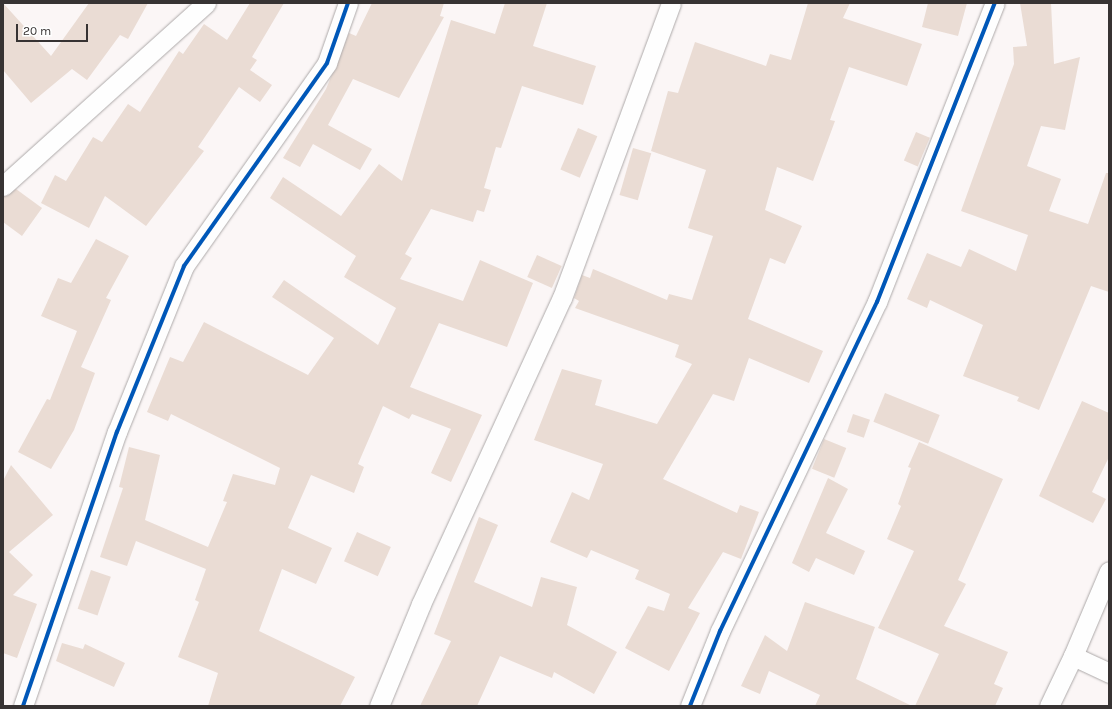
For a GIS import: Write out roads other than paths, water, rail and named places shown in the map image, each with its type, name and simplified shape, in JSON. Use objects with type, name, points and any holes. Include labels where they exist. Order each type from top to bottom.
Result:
[{"type":"street","points":[[3,186],[206,3]]},
{"type":"street","points":[[23,706],[117,432],[184,266],[327,63],[348,3]]},
{"type":"street","points":[[379,706],[421,604],[562,298],[671,3]]},
{"type":"street","points":[[690,706],[720,631],[877,302],[996,3]]},
{"type":"street","points":[[1049,706],[1073,656],[1109,571]]},
{"type":"street","points":[[1073,656],[1109,673]]}]
